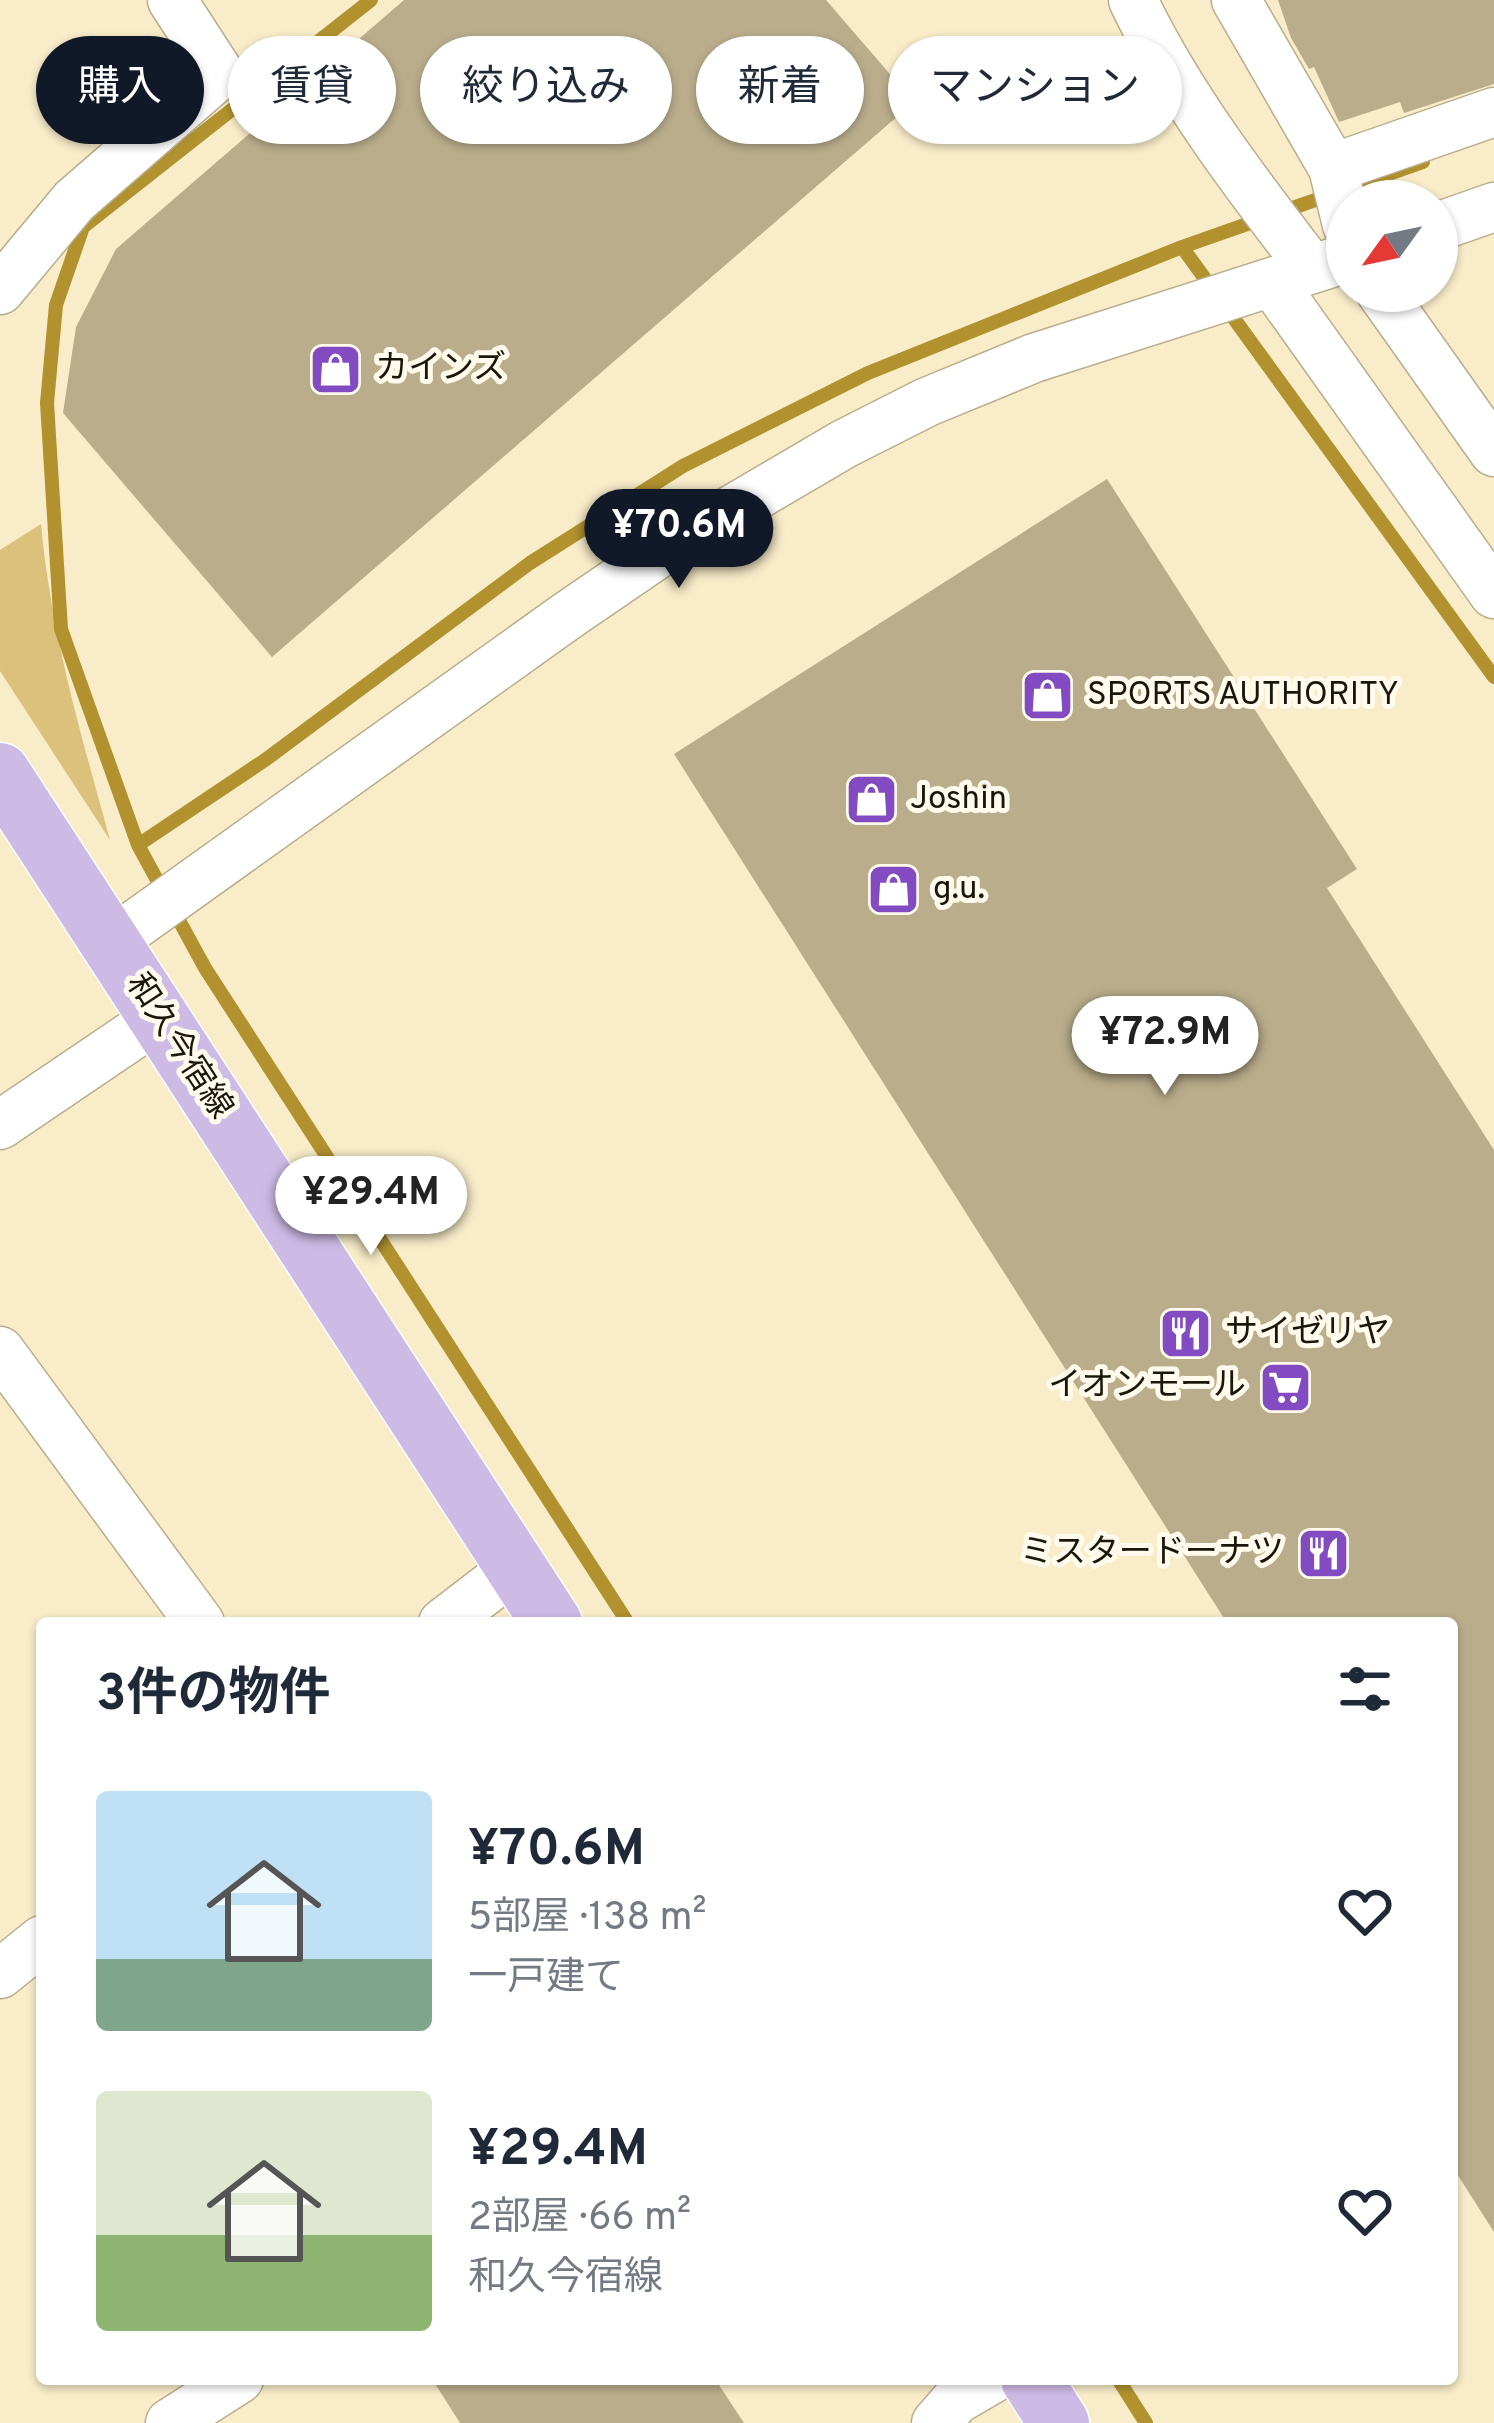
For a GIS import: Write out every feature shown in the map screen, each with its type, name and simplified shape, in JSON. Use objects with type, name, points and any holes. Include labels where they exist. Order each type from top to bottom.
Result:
[{"type":"main road","name":"和久今宿線","points":[[0,773],[547,1617]]},
{"type":"main road","points":[[1034,2385],[1059,2423]]},
{"type":"street","points":[[0,290],[74,201],[220,74],[172,0]]},
{"type":"street","points":[[1133,0],[1148,32],[1259,201],[1310,269],[1494,594]]},
{"type":"street","points":[[1236,0],[1336,180]]},
{"type":"street","points":[[1333,168],[1494,112]]},
{"type":"street","points":[[1458,220],[1494,207]]},
{"type":"street","points":[[111,942],[606,589],[844,444],[927,402],[1034,358],[1310,269]]},
{"type":"street","points":[[1395,312],[1494,452]]},
{"type":"street","points":[[0,1125],[158,1018]]},
{"type":"street","points":[[0,1351],[196,1617]]},
{"type":"street","points":[[451,1617],[516,1567]]},
{"type":"street","points":[[0,1974],[36,1945]]},
{"type":"street","points":[[170,2423],[230,2385]]},
{"type":"street","points":[[937,2423],[956,2400],[982,2385]]},
{"type":"shaded area","points":[[41,524],[60,644],[110,840],[0,671],[0,550]]},
{"type":"building","name":"カインズ","points":[[404,0],[826,0],[857,36],[696,36],[696,144],[864,144],[864,44],[888,72],[888,124],[272,657],[63,413],[76,327],[116,249],[237,144],[396,144],[396,36],[362,36]]},
{"type":"building","points":[[1278,0],[1494,0],[1494,84],[1404,113],[1400,102],[1339,122],[1314,67],[1309,69],[1291,38]]},
{"type":"building","name":"イオンモール","points":[[1107,479],[1357,869],[1327,888],[1494,1150],[1494,2232],[1458,2175],[1458,1617],[1223,1617],[674,754]]},
{"type":"building","points":[[436,2385],[719,2385],[744,2423],[460,2423]]},
{"type":"waterway","points":[[371,0],[83,227],[56,305],[47,403],[61,629],[138,845],[205,968],[624,1617]]},
{"type":"waterway","points":[[138,845],[265,760],[530,563],[683,466],[868,373],[1182,247],[1423,162]]},
{"type":"waterway","points":[[1182,247],[1494,677]]},
{"type":"waterway","points":[[1122,2385],[1146,2423]]},
{"type":"place","name":"カインズ","points":[[336,370]]},
{"type":"place","name":"SPORTS AUTHORITY","points":[[1048,696]]},
{"type":"place","name":"Joshin","points":[[871,800]]},
{"type":"place","name":"g.u.","points":[[894,890]]},
{"type":"place","name":"サイゼリヤ","points":[[1186,1334]]},
{"type":"place","name":"イオンモール","points":[[1285,1387]]},
{"type":"place","name":"ミスタードーナツ","points":[[1323,1554]]}]
